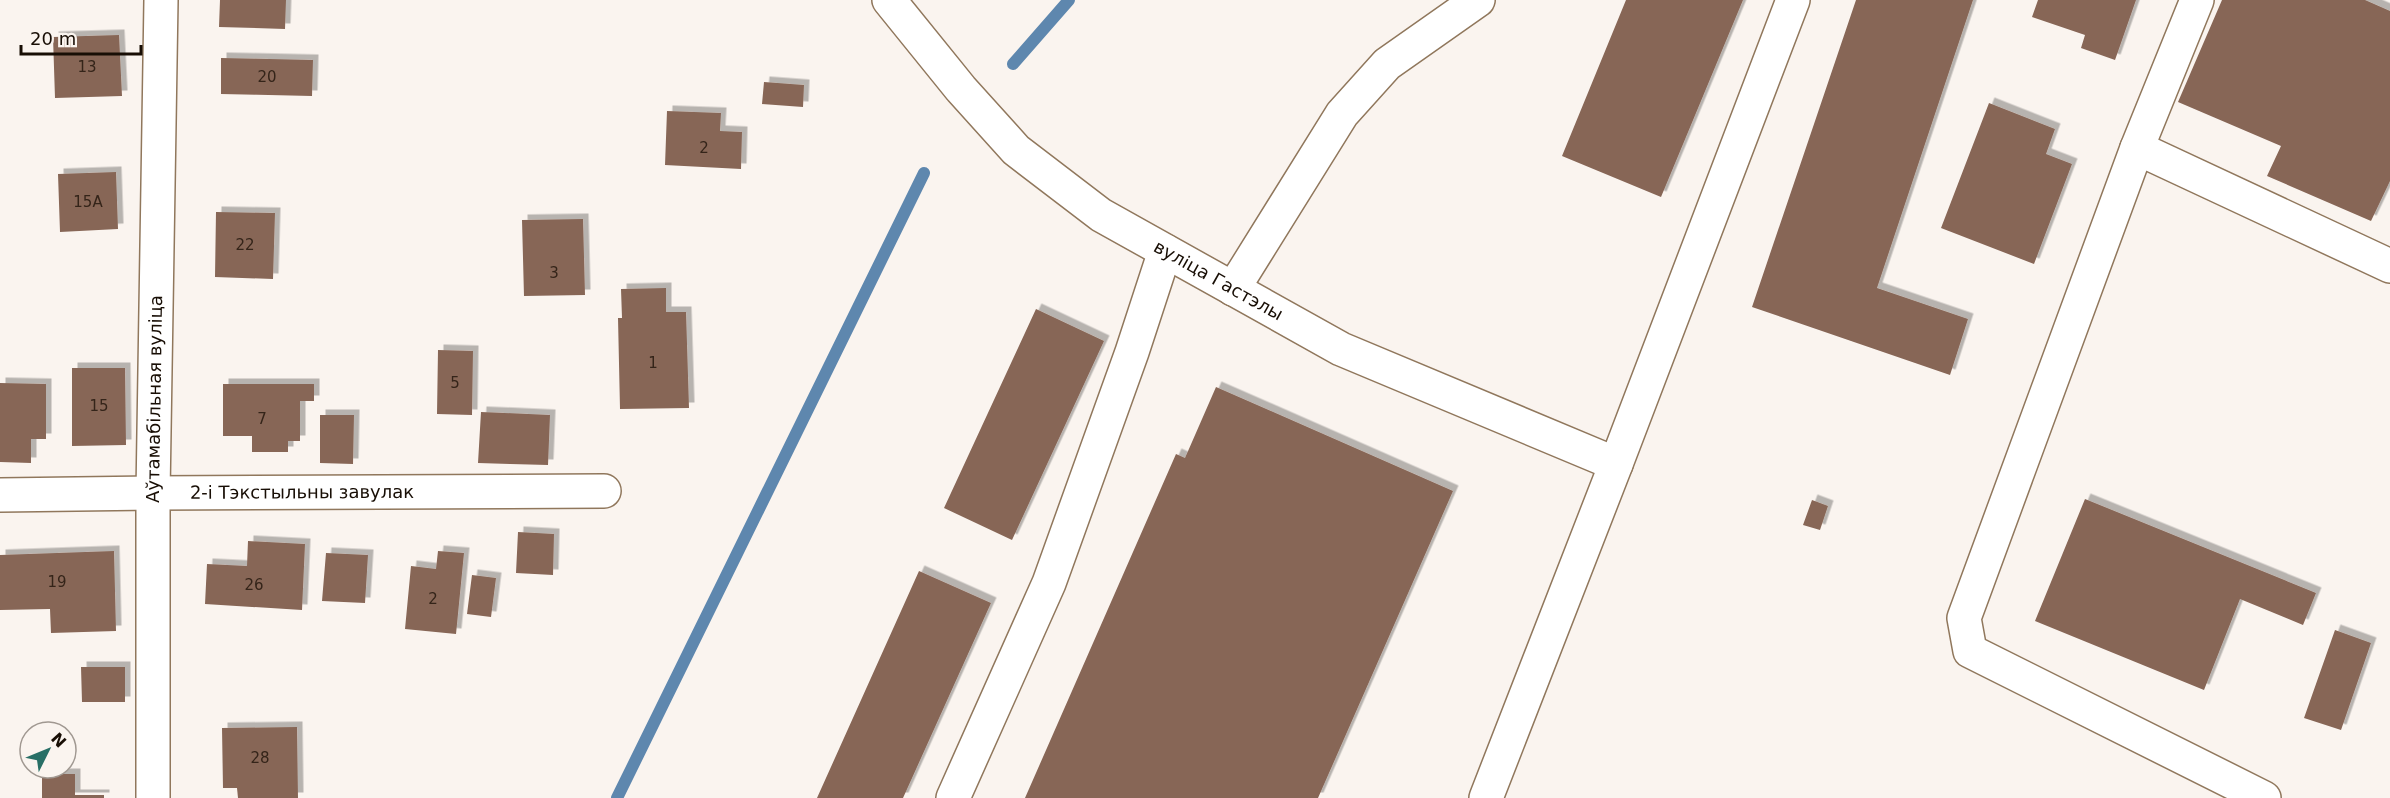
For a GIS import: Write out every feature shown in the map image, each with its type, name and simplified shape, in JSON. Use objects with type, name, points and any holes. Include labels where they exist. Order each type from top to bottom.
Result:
[{"type":"street","name":"Аўтамабільная вуліца","points":[[153,798],[153,493],[161,0]]},
{"type":"street","name":"вуліца Гастэлы","points":[[889,0],[961,89],[1016,150],[1101,215],[1341,349],[1616,464]]},
{"type":"street","points":[[1233,289],[1342,114],[1388,64],[1478,0]]},
{"type":"street","points":[[1485,798],[1616,464],[1793,0]]},
{"type":"street","points":[[2197,0],[2137,148],[1964,618],[1970,651],[2264,798]]},
{"type":"street","points":[[2137,148],[2390,266]]},
{"type":"street","points":[[953,798],[1049,583],[1132,352],[1165,251]]},
{"type":"street","name":"2-і Тэкстыльны завулак","points":[[0,495],[604,491]]},
{"type":"building","points":[[220,0],[286,0],[285,29],[219,27]]},
{"type":"building","points":[[1626,0],[1743,0],[1661,197],[1562,156]]},
{"type":"building","points":[[1856,0],[1973,0],[1877,288],[1968,319],[1950,375],[1752,307]]},
{"type":"building","points":[[2038,0],[2136,0],[2115,60],[2081,48],[2085,35],[2032,17]]},
{"type":"building","points":[[2222,0],[2365,0],[2390,11],[2390,181],[2371,221],[2267,176],[2281,146],[2178,102]]},
{"type":"building","points":[[119,35],[122,96],[55,98],[53,37]]},
{"type":"building","points":[[221,58],[313,60],[312,96],[221,94]]},
{"type":"building","points":[[764,82],[804,85],[803,107],[762,104]]},
{"type":"building","points":[[1989,103],[2055,129],[2046,154],[2072,164],[2034,264],[1941,228]]},
{"type":"building","points":[[667,111],[721,113],[720,131],[742,132],[741,169],[665,165]]},
{"type":"building","points":[[116,172],[118,229],[60,232],[58,174]]},
{"type":"building","points":[[216,212],[275,213],[273,279],[215,277]]},
{"type":"building","points":[[583,219],[585,295],[524,296],[522,220]]},
{"type":"building","points":[[666,288],[666,312],[686,312],[689,408],[620,409],[618,318],[622,318],[621,289]]},
{"type":"building","points":[[1036,309],[1104,341],[1012,540],[944,508]]},
{"type":"building","points":[[438,350],[473,351],[472,415],[437,414]]},
{"type":"building","points":[[72,368],[125,368],[126,445],[72,446]]},
{"type":"building","points":[[0,383],[46,384],[46,439],[31,439],[31,463],[0,462]]},
{"type":"building","points":[[223,384],[314,384],[314,401],[300,401],[300,441],[288,441],[288,452],[252,452],[252,436],[223,436]]},
{"type":"building","points":[[1216,387],[1453,491],[1318,798],[1025,798],[1176,454],[1185,458]]},
{"type":"building","points":[[481,412],[550,415],[548,465],[478,463]]},
{"type":"building","points":[[320,415],[354,415],[353,464],[320,463]]},
{"type":"building","points":[[2085,499],[2316,593],[2303,625],[2240,599],[2204,690],[2035,621]]},
{"type":"building","points":[[1812,500],[1828,506],[1820,530],[1803,525]]},
{"type":"building","points":[[518,532],[554,534],[553,575],[516,573]]},
{"type":"building","points":[[248,541],[305,544],[302,610],[205,604],[207,564],[247,566]]},
{"type":"building","points":[[114,551],[116,631],[51,633],[50,609],[0,610],[0,555]]},
{"type":"building","points":[[438,551],[464,553],[456,634],[405,629],[411,566],[436,569]]},
{"type":"building","points":[[326,553],[368,555],[365,603],[322,601]]},
{"type":"building","points":[[919,571],[991,603],[903,798],[817,798]]},
{"type":"building","points":[[472,575],[496,578],[491,617],[467,614]]},
{"type":"building","points":[[2335,630],[2371,643],[2341,730],[2304,718]]},
{"type":"building","points":[[81,667],[125,667],[125,702],[82,702]]},
{"type":"building","points":[[297,727],[298,798],[238,798],[237,788],[223,788],[222,728]]},
{"type":"building","points":[[42,780],[75,780],[75,795],[104,795],[104,798],[42,798]]},
{"type":"waterway","points":[[1013,64],[1069,0]]},
{"type":"waterway","points":[[617,798],[924,173]]}]
